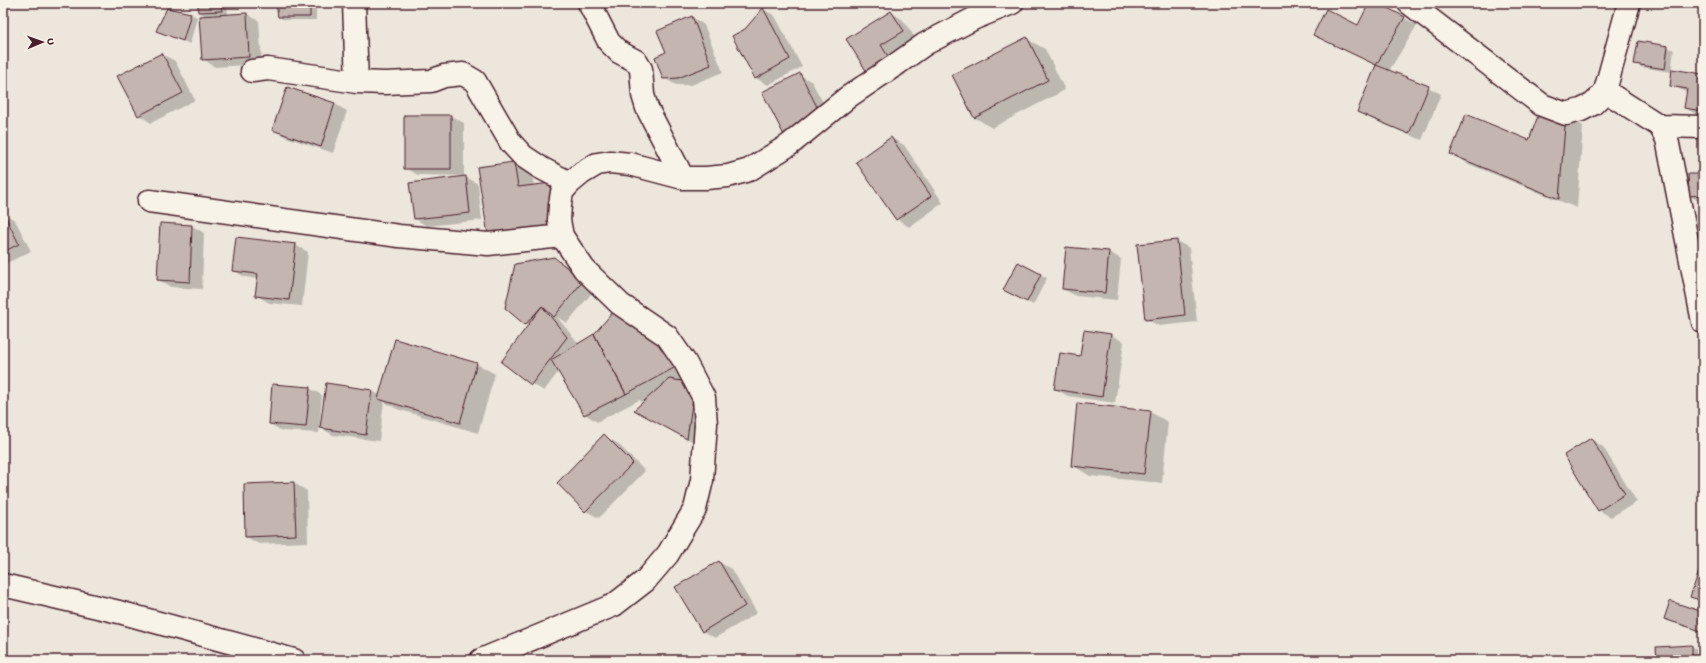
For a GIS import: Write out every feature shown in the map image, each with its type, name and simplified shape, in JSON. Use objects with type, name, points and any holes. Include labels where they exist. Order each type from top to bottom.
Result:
[{"type":"street","points":[[354,3],[357,82]]},
{"type":"street","points":[[588,3],[609,42],[619,52],[636,61],[641,69],[643,95],[647,108],[683,178]]},
{"type":"street","points":[[481,660],[614,605],[645,581],[668,554],[695,508],[702,480],[706,424],[704,398],[685,362],[667,336],[620,304],[584,269],[562,236],[559,220],[562,192],[582,173],[597,164],[610,162],[630,164],[683,178],[728,176],[749,170],[789,145],[848,97],[925,44],[975,18],[1012,3]]},
{"type":"street","points":[[1409,3],[1542,105],[1566,114],[1581,110],[1593,104],[1605,91],[1629,3]]},
{"type":"street","points":[[252,71],[268,69],[357,82],[385,83],[419,82],[463,74],[476,81],[512,143],[523,156],[570,183]]},
{"type":"street","points":[[1605,91],[1660,126],[1703,127]]},
{"type":"street","points":[[1660,126],[1669,148],[1703,322]]},
{"type":"street","points":[[149,201],[399,236],[488,244],[562,236]]},
{"type":"street","points":[[3,585],[119,612],[294,660]]},
{"type":"building","points":[[198,3],[221,3],[222,11],[198,12]]},
{"type":"building","points":[[276,3],[310,3],[310,17],[278,17]]},
{"type":"building","points":[[1369,3],[1378,3],[1405,17],[1376,65],[1313,35],[1326,9],[1358,25]]},
{"type":"building","points":[[167,8],[191,13],[183,41],[156,31]]},
{"type":"building","points":[[763,8],[790,59],[755,79],[732,36],[745,29]]},
{"type":"building","points":[[891,11],[904,31],[881,45],[894,66],[872,80],[846,39]]},
{"type":"building","points":[[247,13],[249,57],[202,60],[199,16]]},
{"type":"building","points":[[692,16],[711,65],[678,78],[663,79],[655,57],[666,52],[657,31]]},
{"type":"building","points":[[1027,37],[1048,80],[974,118],[952,75]]},
{"type":"building","points":[[1638,41],[1668,46],[1665,69],[1634,64]]},
{"type":"building","points":[[162,53],[183,93],[138,116],[117,76]]},
{"type":"building","points":[[1376,65],[1429,86],[1409,134],[1357,112]]},
{"type":"building","points":[[1672,69],[1703,74],[1703,111],[1684,108],[1687,89],[1670,86]]},
{"type":"building","points":[[800,73],[817,107],[789,145],[762,92]]},
{"type":"building","points":[[287,87],[335,103],[321,147],[272,130]]},
{"type":"building","points":[[1542,105],[1566,114],[1559,199],[1450,154],[1466,114],[1529,140]]},
{"type":"building","points":[[404,115],[451,115],[451,169],[404,169]]},
{"type":"building","points":[[891,137],[931,196],[896,220],[856,162]]},
{"type":"building","points":[[514,162],[518,187],[551,183],[553,226],[488,235],[477,167]]},
{"type":"building","points":[[1688,174],[1703,174],[1703,195],[1689,196]]},
{"type":"building","points":[[466,176],[470,213],[414,219],[409,183]]},
{"type":"building","points":[[3,212],[19,244],[3,252]]},
{"type":"building","points":[[160,223],[192,225],[190,282],[157,280]]},
{"type":"building","points":[[236,237],[296,244],[289,300],[255,296],[258,274],[232,271]]},
{"type":"building","points":[[1177,240],[1185,315],[1145,320],[1137,244]]},
{"type":"building","points":[[1066,247],[1109,251],[1105,293],[1062,289]]},
{"type":"building","points":[[554,257],[583,281],[554,317],[542,306],[525,325],[505,308],[515,264]]},
{"type":"building","points":[[1018,262],[1041,274],[1027,302],[1003,290]]},
{"type":"building","points":[[620,304],[685,362],[626,394],[594,334]]},
{"type":"building","points":[[542,306],[567,337],[531,385],[501,362]]},
{"type":"building","points":[[1084,330],[1111,334],[1102,397],[1054,389],[1060,353],[1080,356]]},
{"type":"building","points":[[594,334],[626,394],[584,415],[551,360]]},
{"type":"building","points":[[395,339],[477,363],[460,423],[378,399]]},
{"type":"building","points":[[669,379],[695,383],[687,439],[634,410]]},
{"type":"building","points":[[326,383],[372,390],[366,435],[320,428]]},
{"type":"building","points":[[272,384],[310,387],[306,427],[269,424]]},
{"type":"building","points":[[1077,403],[1151,411],[1144,474],[1071,466]]},
{"type":"building","points":[[604,434],[633,463],[585,512],[557,483]]},
{"type":"building","points":[[1591,438],[1625,494],[1598,511],[1564,455]]},
{"type":"building","points":[[294,482],[296,535],[245,537],[244,484]]},
{"type":"building","points":[[719,561],[745,606],[702,632],[675,587]]},
{"type":"building","points":[[1703,563],[1703,601],[1690,597]]},
{"type":"building","points":[[1670,601],[1703,612],[1703,625],[1701,631],[1664,619]]},
{"type":"building","points":[[1692,645],[1692,660],[1657,660],[1656,647]]}]
